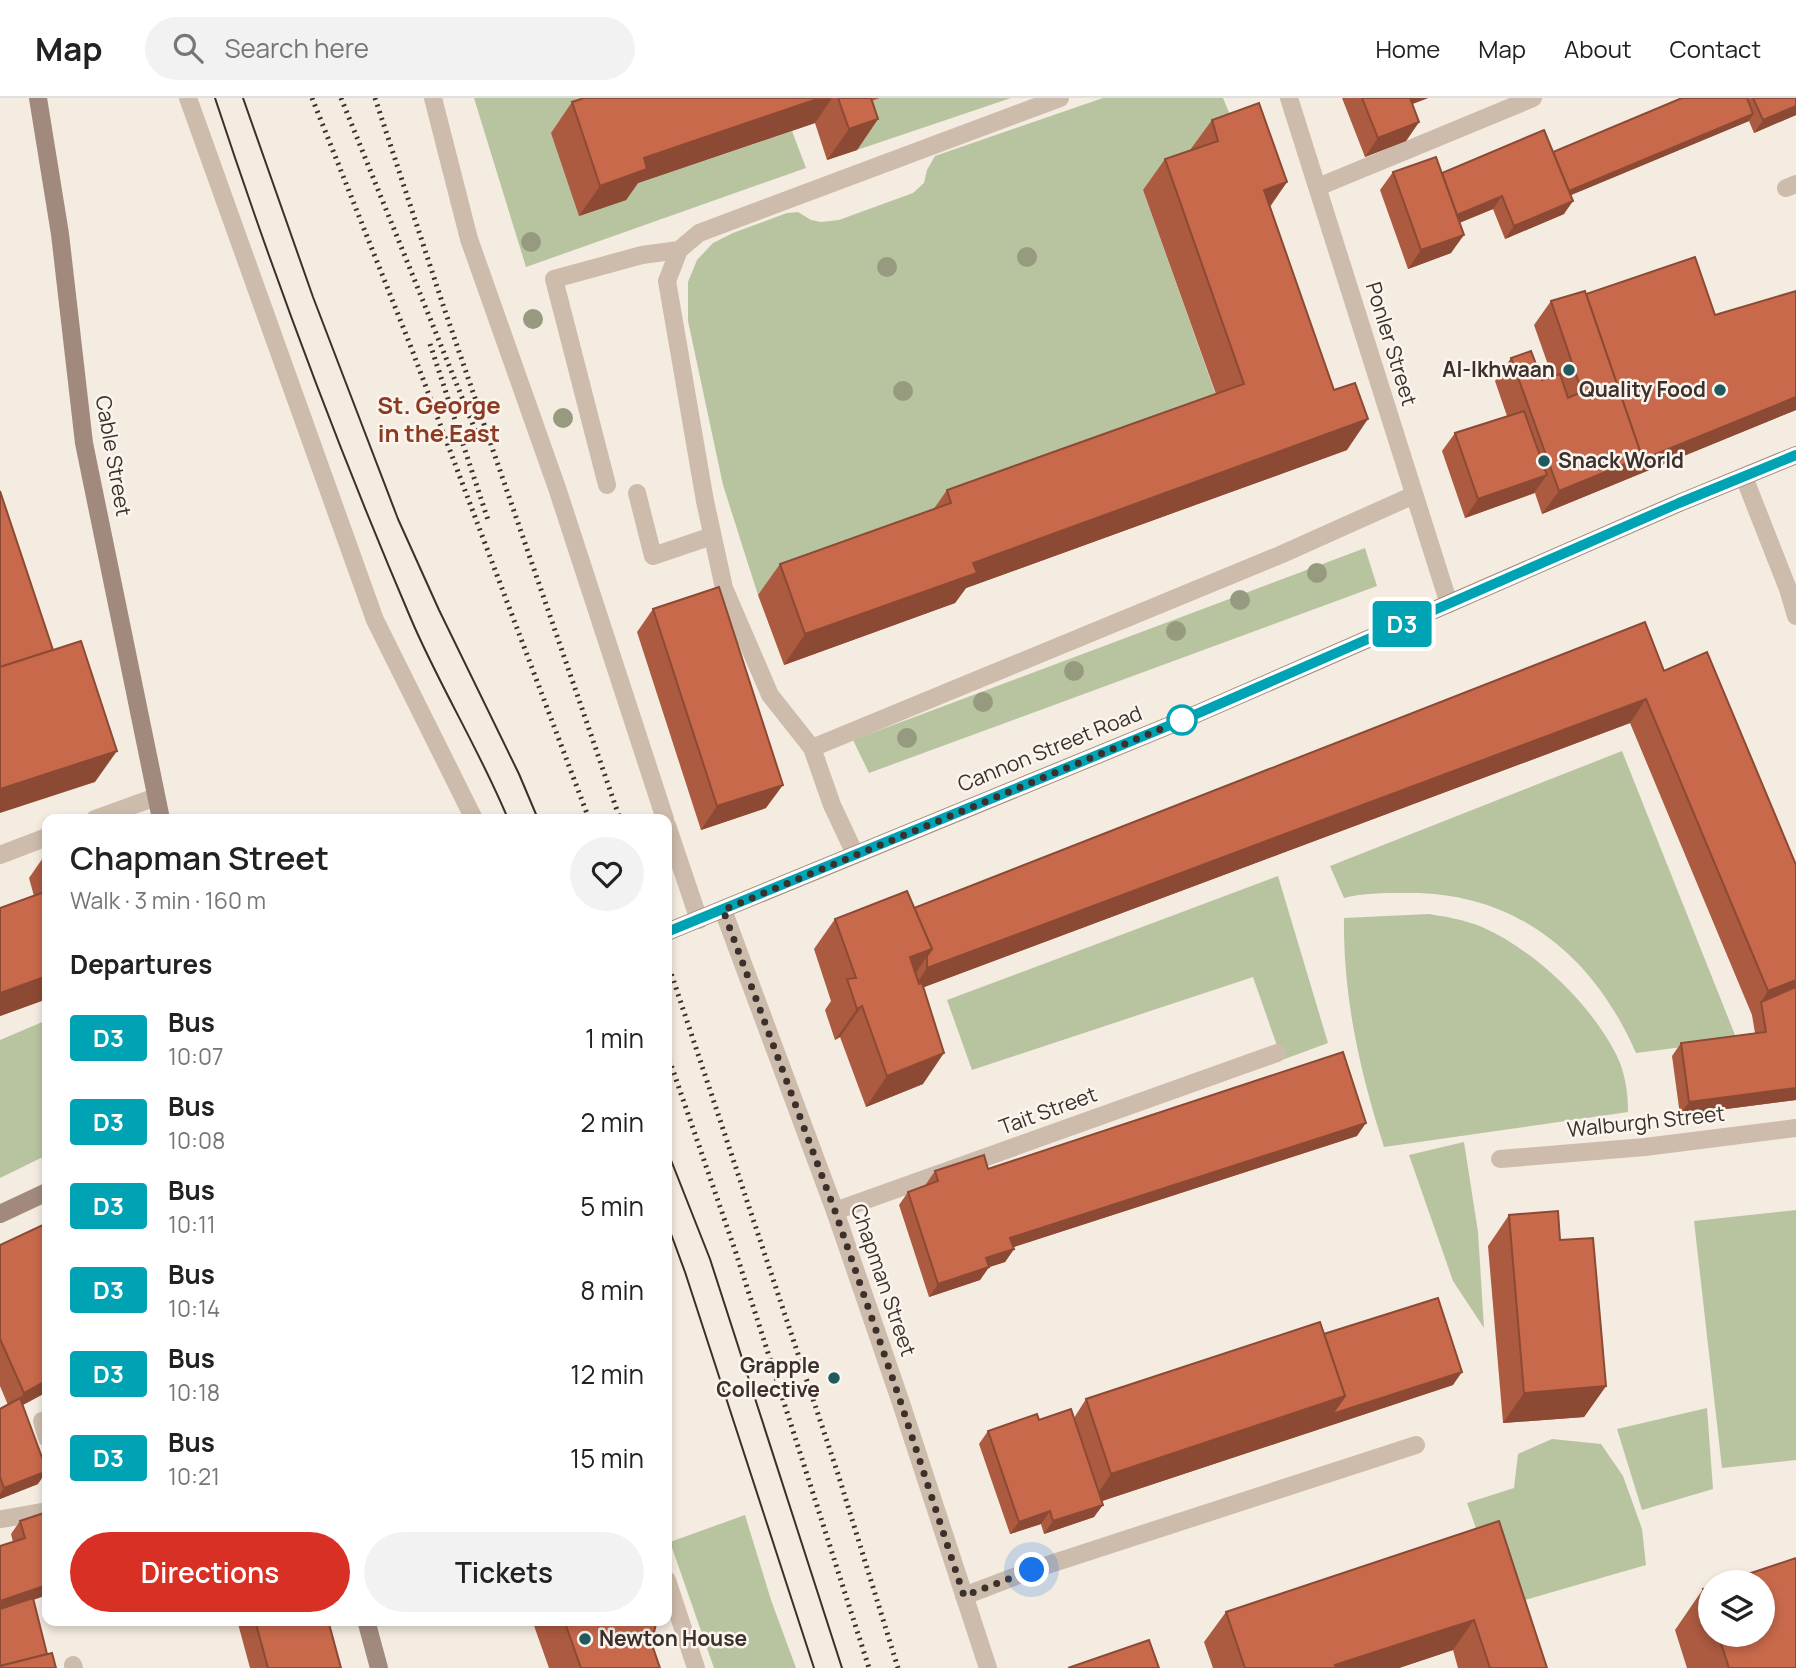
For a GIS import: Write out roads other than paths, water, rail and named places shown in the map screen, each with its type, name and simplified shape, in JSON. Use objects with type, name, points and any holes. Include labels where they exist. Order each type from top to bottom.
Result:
[{"type":"main road","name":"Cable Street","points":[[38,98],[60,234],[85,443],[160,814]]},
{"type":"main road","name":"Cannon Street Road","points":[[672,930],[1185,719],[1796,455]]},
{"type":"main road","points":[[0,1214],[42,1194]]},
{"type":"main road","points":[[368,1626],[379,1668]]},
{"type":"street","points":[[188,98],[375,620],[472,814]]},
{"type":"street","points":[[433,98],[469,239],[557,488],[663,814]]},
{"type":"street","points":[[855,854],[832,805],[812,748],[770,695],[724,588],[712,536],[667,281],[679,250],[699,233],[1060,98]]},
{"type":"street","name":"Ponler Street","points":[[1289,98],[1449,604]]},
{"type":"street","points":[[1318,187],[1533,98]]},
{"type":"street","points":[[607,485],[554,279],[642,255],[679,250]]},
{"type":"street","points":[[1744,477],[1796,616]]},
{"type":"street","points":[[637,493],[653,556],[712,536]]},
{"type":"street","points":[[812,748],[1280,555],[1414,495]]},
{"type":"street","points":[[109,814],[156,797]]},
{"type":"street","points":[[0,855],[42,839]]},
{"type":"street","points":[[672,840],[699,920]]},
{"type":"street","name":"Chapman Street","points":[[723,910],[835,1211],[988,1668]]},
{"type":"street","name":"Tait Street","points":[[835,1211],[1277,1053]]},
{"type":"street","name":"Walburgh Street","points":[[1500,1159],[1645,1147],[1796,1128]]},
{"type":"street","points":[[964,1596],[1032,1570],[1416,1445]]},
{"type":"street","points":[[2,1519],[42,1512]]},
{"type":"street","points":[[672,1595],[696,1668]]},
{"type":"tram line","points":[[215,98],[283,295],[384,555],[422,644],[506,814]]},
{"type":"tram line","points":[[243,98],[313,297],[398,519],[536,814]]},
{"type":"tram line","points":[[672,1163],[710,1259],[842,1668]]},
{"type":"tram line","points":[[672,1237],[814,1668]]},
{"type":"railway","points":[[312,98],[409,342],[587,814]]},
{"type":"railway","points":[[341,98],[480,442]]},
{"type":"railway","points":[[375,98],[444,308],[618,814]]},
{"type":"railway","points":[[430,344],[488,520]]},
{"type":"railway","points":[[672,976],[838,1474],[898,1668]]},
{"type":"railway","points":[[672,1067],[736,1253],[869,1668]]},
{"type":"place","name":"Al-Ikhwaan","points":[[1569,370]]},
{"type":"place","name":"Quality Food","points":[[1720,390]]},
{"type":"place","name":"Snack World","points":[[1544,461]]},
{"type":"place","name":"Grapple Collective","points":[[834,1378]]},
{"type":"place","name":"Newton House","points":[[585,1639]]},
{"type":"district","name":"St. George in the East","points":[[439,420]]}]
